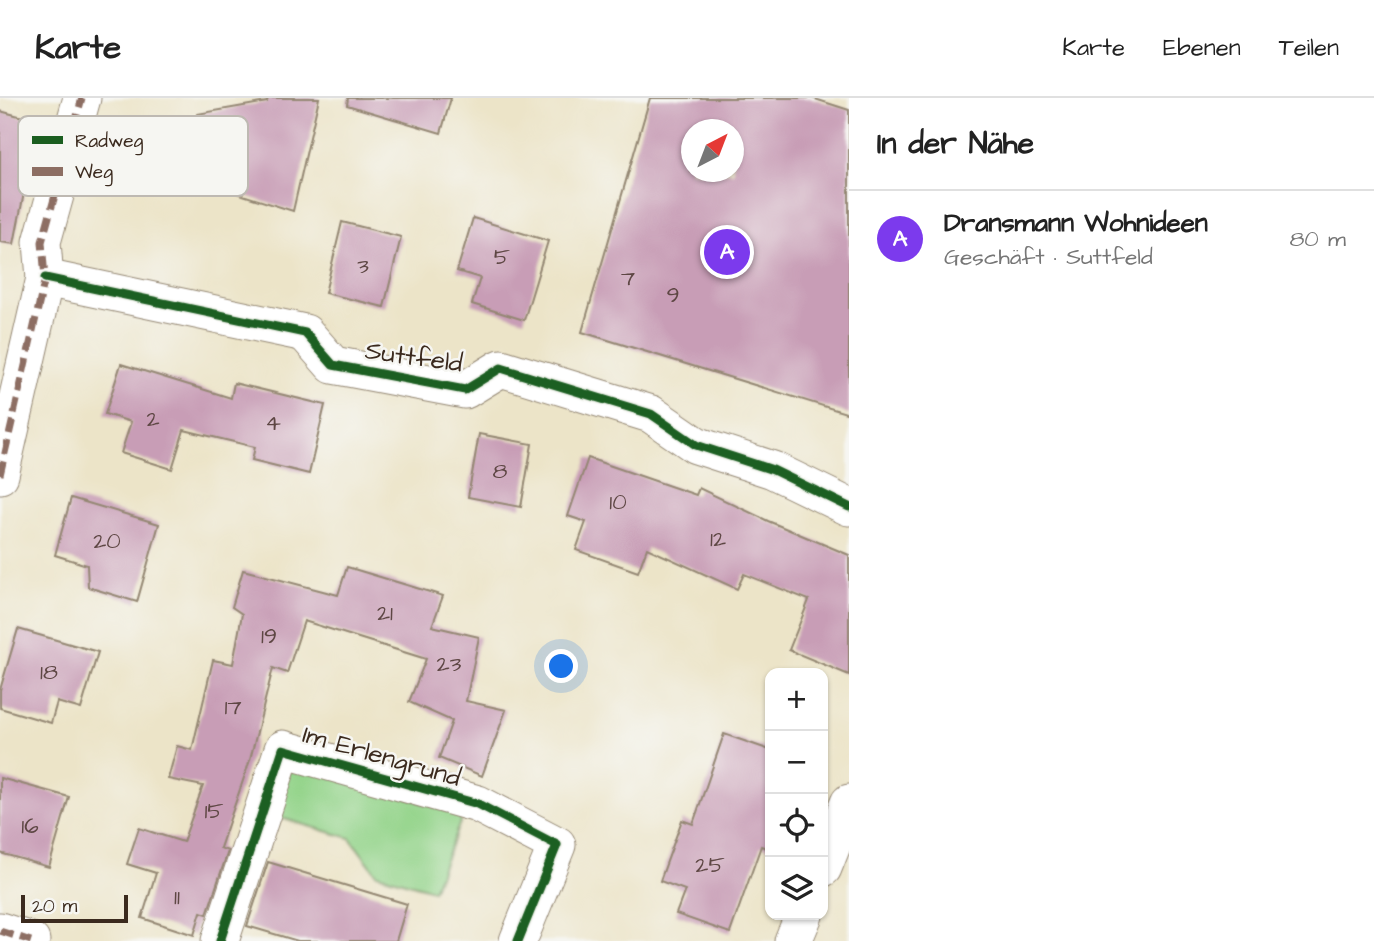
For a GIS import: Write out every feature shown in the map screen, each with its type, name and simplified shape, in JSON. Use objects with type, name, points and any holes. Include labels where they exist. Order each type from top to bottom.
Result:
[{"type":"street","points":[[77,116],[82,98]]},
{"type":"street","points":[[0,475],[45,278],[42,242],[55,196]]},
{"type":"street","name":"Suttfeld","points":[[45,278],[305,333],[333,365],[465,390],[501,368],[650,414],[696,445],[773,470],[849,508]]},
{"type":"street","name":"Im Erlengrund","points":[[220,941],[283,749],[478,804],[557,845],[518,941]]},
{"type":"street","points":[[827,857],[849,803]]},
{"type":"street","points":[[793,941],[802,920]]},
{"type":"street","points":[[0,931],[31,941]]},
{"type":"green space","points":[[292,762],[463,815],[433,890],[377,874],[350,838],[274,816]]},
{"type":"building","points":[[268,98],[319,98],[293,211],[246,196],[248,196],[248,116],[197,116],[267,102]]},
{"type":"building","points":[[348,98],[451,98],[441,133],[347,105]]},
{"type":"building","points":[[650,98],[812,98],[849,110],[849,414],[582,332]]},
{"type":"building","points":[[0,111],[19,116],[18,196],[23,196],[14,244],[0,242]]},
{"type":"building","points":[[473,218],[548,241],[524,320],[472,304],[480,278],[457,271]]},
{"type":"building","points":[[342,222],[401,237],[384,307],[325,293]]},
{"type":"building","points":[[121,364],[231,398],[234,383],[325,405],[309,474],[252,460],[255,447],[184,430],[172,469],[121,453],[131,422],[105,414]]},
{"type":"building","points":[[479,434],[532,444],[521,507],[468,497]]},
{"type":"building","points":[[588,458],[696,495],[699,488],[849,555],[849,675],[789,650],[809,600],[744,574],[737,589],[647,548],[638,572],[576,550],[586,522],[568,516]]},
{"type":"building","points":[[71,498],[159,524],[137,602],[88,587],[87,565],[55,555]]},
{"type":"building","points":[[347,567],[443,596],[432,626],[479,637],[466,701],[506,710],[482,776],[439,758],[452,721],[409,702],[426,659],[304,621],[287,673],[273,668],[250,760],[220,848],[228,851],[207,914],[201,912],[194,935],[142,918],[156,873],[127,864],[139,828],[183,842],[203,786],[168,779],[177,746],[192,750],[213,660],[233,664],[242,614],[232,607],[243,570],[338,595]]},
{"type":"building","points":[[18,629],[98,652],[81,709],[57,702],[51,723],[0,708],[0,690]]},
{"type":"building","points":[[724,734],[765,748],[765,847],[761,846],[730,933],[676,914],[685,890],[660,881],[682,820],[693,824]]},
{"type":"building","points":[[0,778],[69,797],[49,867],[0,853]]},
{"type":"building","points":[[268,862],[407,904],[396,941],[298,941],[247,926]]},
{"type":"marked path","points":[[77,116],[82,98]]},
{"type":"marked path","points":[[0,475],[45,278],[42,242],[55,196]]},
{"type":"marked path","points":[[0,931],[31,941]]},
{"type":"cycle path","points":[[45,278],[305,333],[333,365],[465,390],[501,368],[651,414],[696,445],[773,470],[849,507]]},
{"type":"cycle path","points":[[220,941],[283,749],[478,804],[557,845],[518,941]]},
{"type":"place","name":"Dransmann Wohnideen","points":[[727,252]]}]
